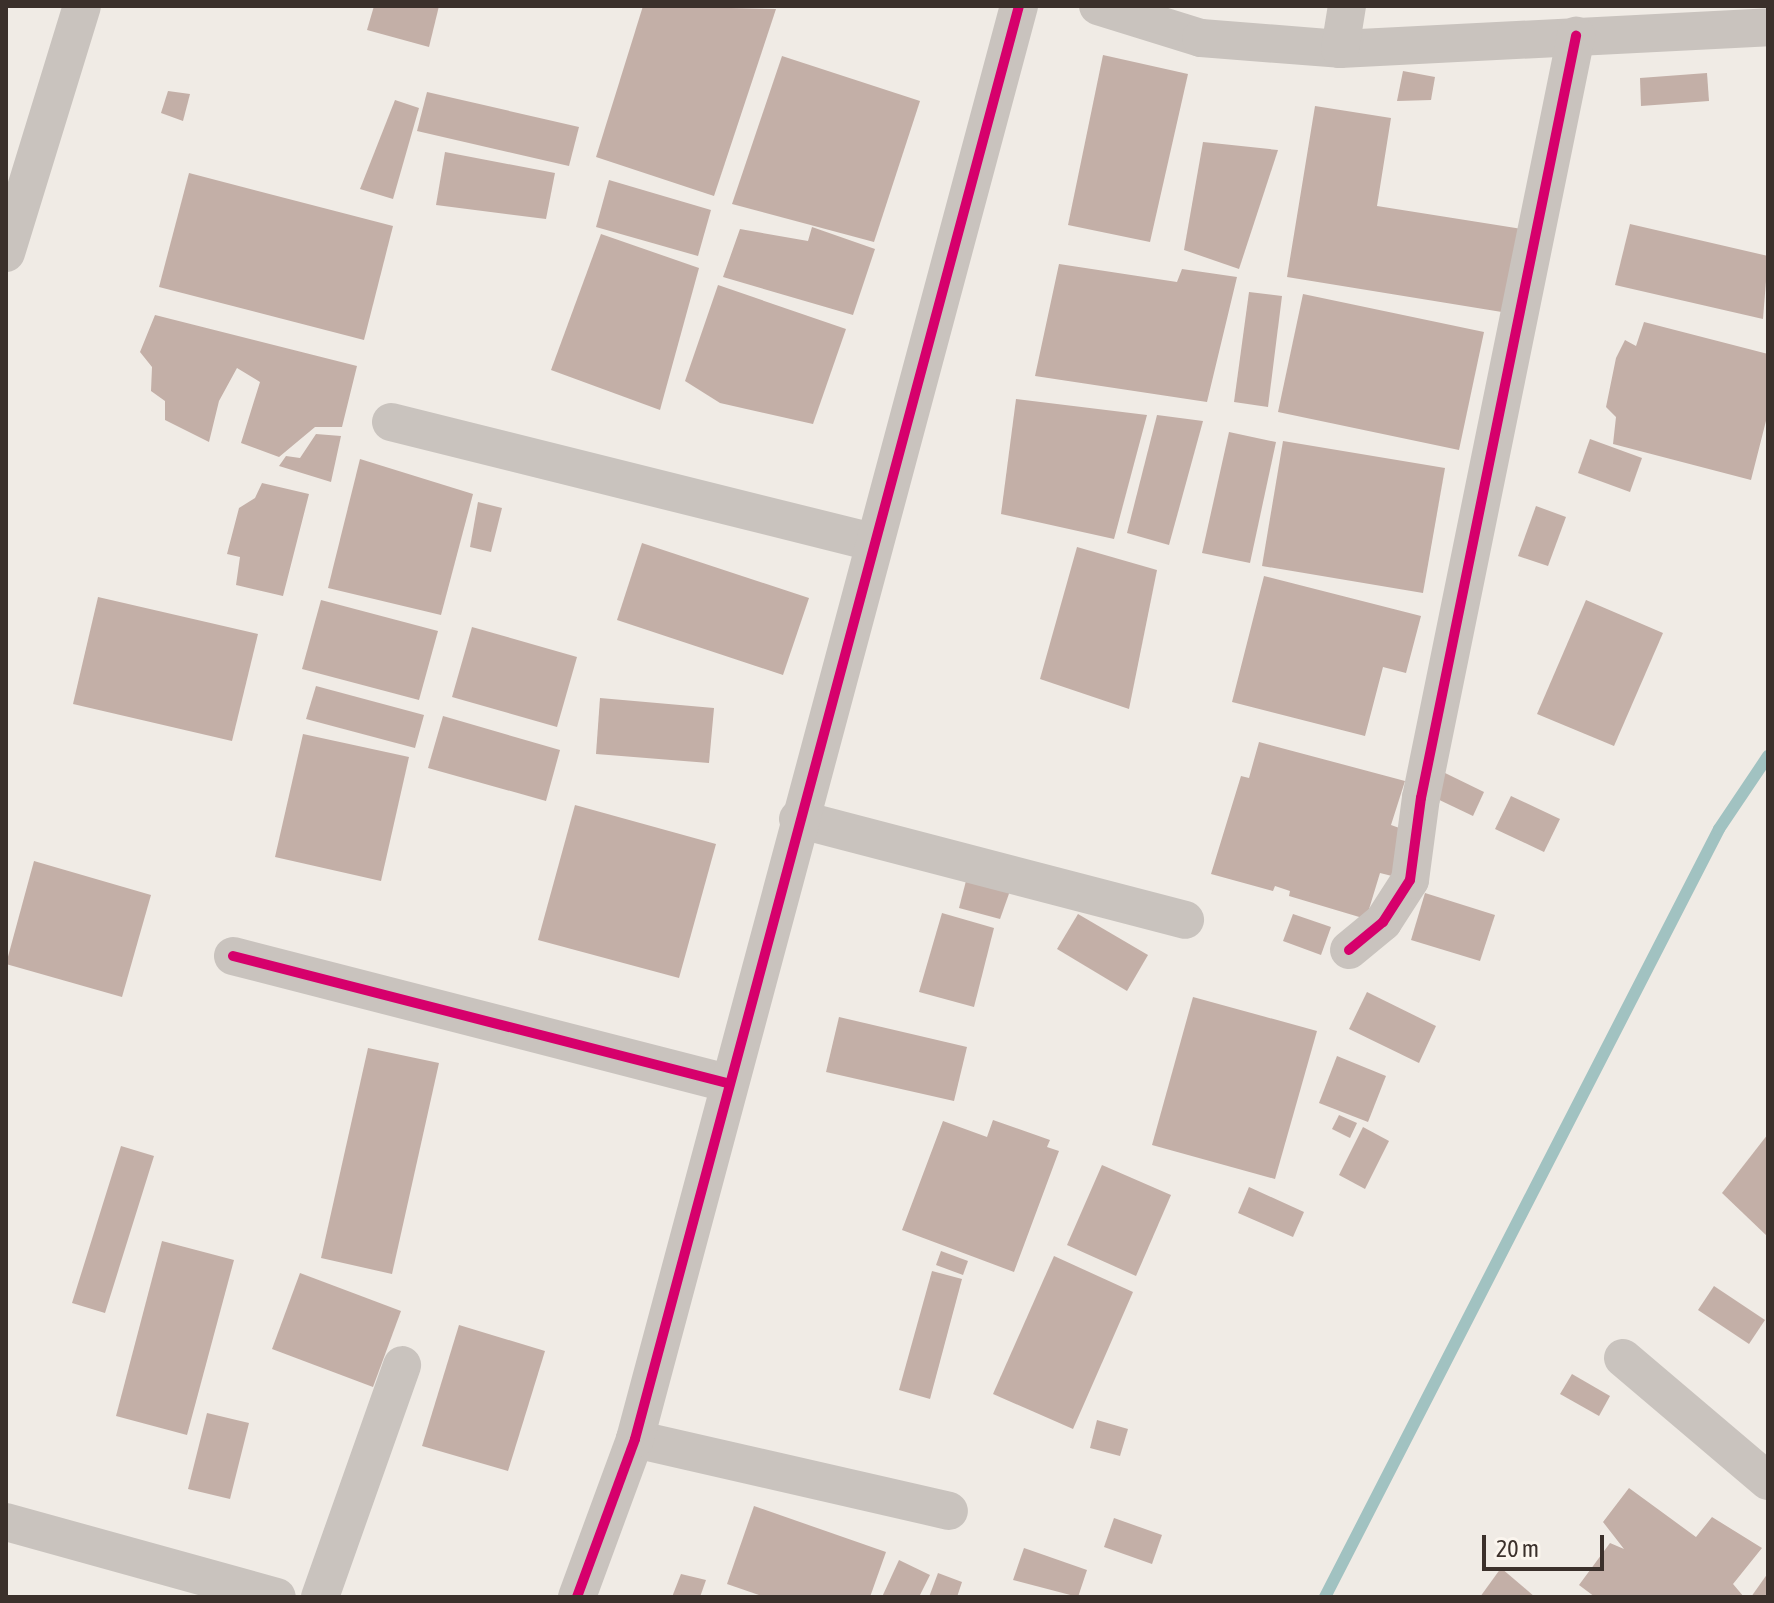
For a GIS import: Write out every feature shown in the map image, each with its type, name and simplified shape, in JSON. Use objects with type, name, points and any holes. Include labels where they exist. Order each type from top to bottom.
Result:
[{"type":"street","points":[[6,253],[82,6]]},
{"type":"street","points":[[577,1597],[635,1439],[727,1083],[1019,6]]},
{"type":"street","points":[[1098,6],[1201,38],[1340,49],[1768,27]]},
{"type":"street","points":[[1340,49],[1347,6]]},
{"type":"street","points":[[1349,950],[1383,922],[1410,880],[1421,798],[1576,36]]},
{"type":"street","points":[[391,422],[873,542]]},
{"type":"street","points":[[798,819],[1185,920]]},
{"type":"street","points":[[233,956],[727,1083]]},
{"type":"street","points":[[1623,1358],[1768,1481]]},
{"type":"street","points":[[320,1597],[402,1365]]},
{"type":"street","points":[[635,1439],[949,1511]]},
{"type":"street","points":[[6,1522],[277,1597]]},
{"type":"building","points":[[374,6],[439,6],[429,47],[367,30]]},
{"type":"building","points":[[643,6],[776,9],[714,196],[596,157]]},
{"type":"building","points":[[1103,55],[1188,74],[1150,242],[1068,225]]},
{"type":"building","points":[[782,56],[920,101],[874,242],[732,204]]},
{"type":"building","points":[[1403,71],[1435,77],[1431,100],[1397,101]]},
{"type":"building","points":[[1707,73],[1709,101],[1641,106],[1640,78]]},
{"type":"building","points":[[168,91],[190,94],[183,121],[161,113]]},
{"type":"building","points":[[427,92],[579,127],[569,166],[417,131]]},
{"type":"building","points":[[395,100],[419,108],[393,199],[360,189]]},
{"type":"building","points":[[1315,106],[1391,118],[1377,206],[1522,229],[1508,313],[1287,277]]},
{"type":"building","points":[[1203,142],[1278,150],[1239,269],[1184,250]]},
{"type":"building","points":[[445,152],[555,173],[546,219],[436,205]]},
{"type":"building","points":[[189,173],[393,226],[364,340],[159,287]]},
{"type":"building","points":[[609,180],[711,210],[698,256],[596,227]]},
{"type":"building","points":[[1630,224],[1768,256],[1763,319],[1615,285]]},
{"type":"building","points":[[812,227],[875,249],[853,315],[723,277],[740,229],[808,241]]},
{"type":"building","points":[[601,234],[699,268],[660,410],[551,370]]},
{"type":"building","points":[[1059,264],[1177,282],[1182,269],[1237,277],[1207,402],[1035,376]]},
{"type":"building","points":[[718,285],[846,329],[813,424],[720,403],[685,381]]},
{"type":"building","points":[[1249,292],[1282,296],[1268,407],[1234,402]]},
{"type":"building","points":[[1303,294],[1484,332],[1459,450],[1278,412]]},
{"type":"building","points":[[155,315],[357,366],[342,427],[315,427],[279,457],[241,443],[260,382],[237,368],[219,401],[209,442],[165,420],[165,401],[151,391],[152,367],[140,352]]},
{"type":"building","points":[[1644,322],[1768,354],[1768,413],[1751,480],[1613,444],[1616,417],[1606,407],[1616,358],[1625,340],[1636,346]]},
{"type":"building","points":[[1016,399],[1147,415],[1114,539],[1001,514]]},
{"type":"building","points":[[1157,415],[1203,421],[1169,545],[1127,533]]},
{"type":"building","points":[[1229,432],[1276,442],[1250,563],[1202,553]]},
{"type":"building","points":[[316,434],[341,436],[331,482],[279,466],[286,456],[300,458]]},
{"type":"building","points":[[1590,439],[1642,458],[1630,492],[1578,473]]},
{"type":"building","points":[[1283,441],[1445,468],[1423,593],[1262,566]]},
{"type":"building","points":[[360,459],[473,494],[441,615],[328,588]]},
{"type":"building","points":[[262,483],[309,494],[283,596],[236,585],[240,557],[227,554],[239,508],[255,498]]},
{"type":"building","points":[[478,502],[502,508],[491,552],[470,547]]},
{"type":"building","points":[[1536,506],[1566,517],[1548,566],[1518,556]]},
{"type":"building","points":[[642,543],[809,598],[783,675],[617,620]]},
{"type":"building","points":[[1077,547],[1157,570],[1129,709],[1040,679]]},
{"type":"building","points":[[1264,576],[1421,616],[1406,673],[1383,667],[1365,736],[1232,702]]},
{"type":"building","points":[[98,597],[258,634],[232,741],[73,704]]},
{"type":"building","points":[[321,600],[438,631],[419,700],[302,669]]},
{"type":"building","points":[[1586,600],[1663,633],[1614,746],[1537,714]]},
{"type":"building","points":[[472,627],[577,657],[557,727],[452,697]]},
{"type":"building","points":[[316,686],[424,715],[415,748],[306,719]]},
{"type":"building","points":[[600,698],[714,708],[709,763],[596,754]]},
{"type":"building","points":[[443,716],[560,750],[546,801],[428,768]]},
{"type":"building","points":[[303,734],[409,757],[381,881],[275,857]]},
{"type":"building","points":[[1259,742],[1405,781],[1391,825],[1405,830],[1392,876],[1380,873],[1366,919],[1289,896],[1290,891],[1275,886],[1273,891],[1211,874],[1241,776],[1249,778]]},
{"type":"building","points":[[1443,772],[1484,792],[1473,816],[1431,796]]},
{"type":"building","points":[[1511,796],[1560,819],[1544,852],[1495,829]]},
{"type":"building","points":[[575,805],[716,844],[679,978],[538,940]]},
{"type":"building","points":[[34,861],[151,895],[122,997],[6,964]]},
{"type":"building","points":[[967,877],[1011,888],[1000,919],[959,908]]},
{"type":"building","points":[[1425,893],[1495,915],[1480,961],[1411,940]]},
{"type":"building","points":[[942,913],[994,928],[974,1007],[919,992]]},
{"type":"building","points":[[1078,914],[1148,955],[1127,991],[1057,949]]},
{"type":"building","points":[[1293,914],[1331,927],[1321,955],[1283,941]]},
{"type":"building","points":[[1367,992],[1436,1026],[1419,1063],[1349,1029]]},
{"type":"building","points":[[1193,997],[1317,1031],[1275,1179],[1152,1145]]},
{"type":"building","points":[[839,1017],[967,1047],[954,1101],[826,1072]]},
{"type":"building","points":[[368,1048],[439,1063],[392,1274],[321,1258]]},
{"type":"building","points":[[1337,1056],[1386,1076],[1368,1122],[1319,1103]]},
{"type":"building","points":[[1339,1115],[1357,1123],[1350,1138],[1332,1129]]},
{"type":"building","points":[[993,1120],[1050,1140],[1047,1147],[1059,1151],[1014,1272],[902,1230],[943,1121],[987,1137]]},
{"type":"building","points":[[1363,1127],[1389,1141],[1365,1189],[1339,1175]]},
{"type":"building","points":[[1768,1134],[1768,1237],[1722,1193]]},
{"type":"building","points":[[121,1146],[154,1156],[105,1313],[72,1303]]},
{"type":"building","points":[[1102,1165],[1171,1195],[1136,1276],[1067,1245]]},
{"type":"building","points":[[1249,1187],[1304,1212],[1293,1237],[1238,1213]]},
{"type":"building","points":[[162,1241],[234,1260],[187,1435],[116,1416]]},
{"type":"building","points":[[941,1251],[968,1261],[963,1275],[936,1265]]},
{"type":"building","points":[[1054,1256],[1133,1292],[1073,1429],[993,1394]]},
{"type":"building","points":[[932,1271],[962,1279],[930,1399],[899,1390]]},
{"type":"building","points":[[300,1273],[401,1311],[373,1387],[272,1349]]},
{"type":"building","points":[[1714,1286],[1765,1320],[1749,1344],[1698,1310]]},
{"type":"building","points":[[459,1325],[545,1351],[508,1471],[422,1446]]},
{"type":"building","points":[[1572,1374],[1610,1396],[1599,1416],[1560,1394]]},
{"type":"building","points":[[207,1413],[249,1423],[230,1499],[188,1489]]},
{"type":"building","points":[[1097,1420],[1128,1429],[1120,1456],[1090,1448]]},
{"type":"building","points":[[1629,1488],[1696,1537],[1712,1517],[1762,1548],[1733,1584],[1744,1597],[1595,1597],[1579,1585],[1610,1543],[1624,1549],[1603,1522]]},
{"type":"building","points":[[754,1506],[886,1552],[870,1597],[765,1597],[727,1584]]},
{"type":"building","points":[[1114,1518],[1162,1535],[1152,1564],[1104,1547]]},
{"type":"building","points":[[1024,1548],[1087,1570],[1078,1597],[1013,1580]]},
{"type":"building","points":[[899,1560],[930,1575],[919,1597],[882,1597]]},
{"type":"building","points":[[1501,1568],[1535,1597],[1480,1597]]},
{"type":"building","points":[[938,1573],[962,1582],[957,1597],[929,1597]]},
{"type":"building","points":[[1768,1573],[1768,1597],[1751,1597]]},
{"type":"building","points":[[681,1574],[706,1580],[700,1597],[672,1597]]},
{"type":"waterway","points":[[1325,1597],[1719,829],[1768,756]]},
{"type":"cycle path","points":[[577,1597],[635,1439],[1019,6]]},
{"type":"cycle path","points":[[1349,950],[1383,922],[1410,880],[1421,798],[1576,36]]},
{"type":"cycle path","points":[[233,956],[727,1083]]}]
